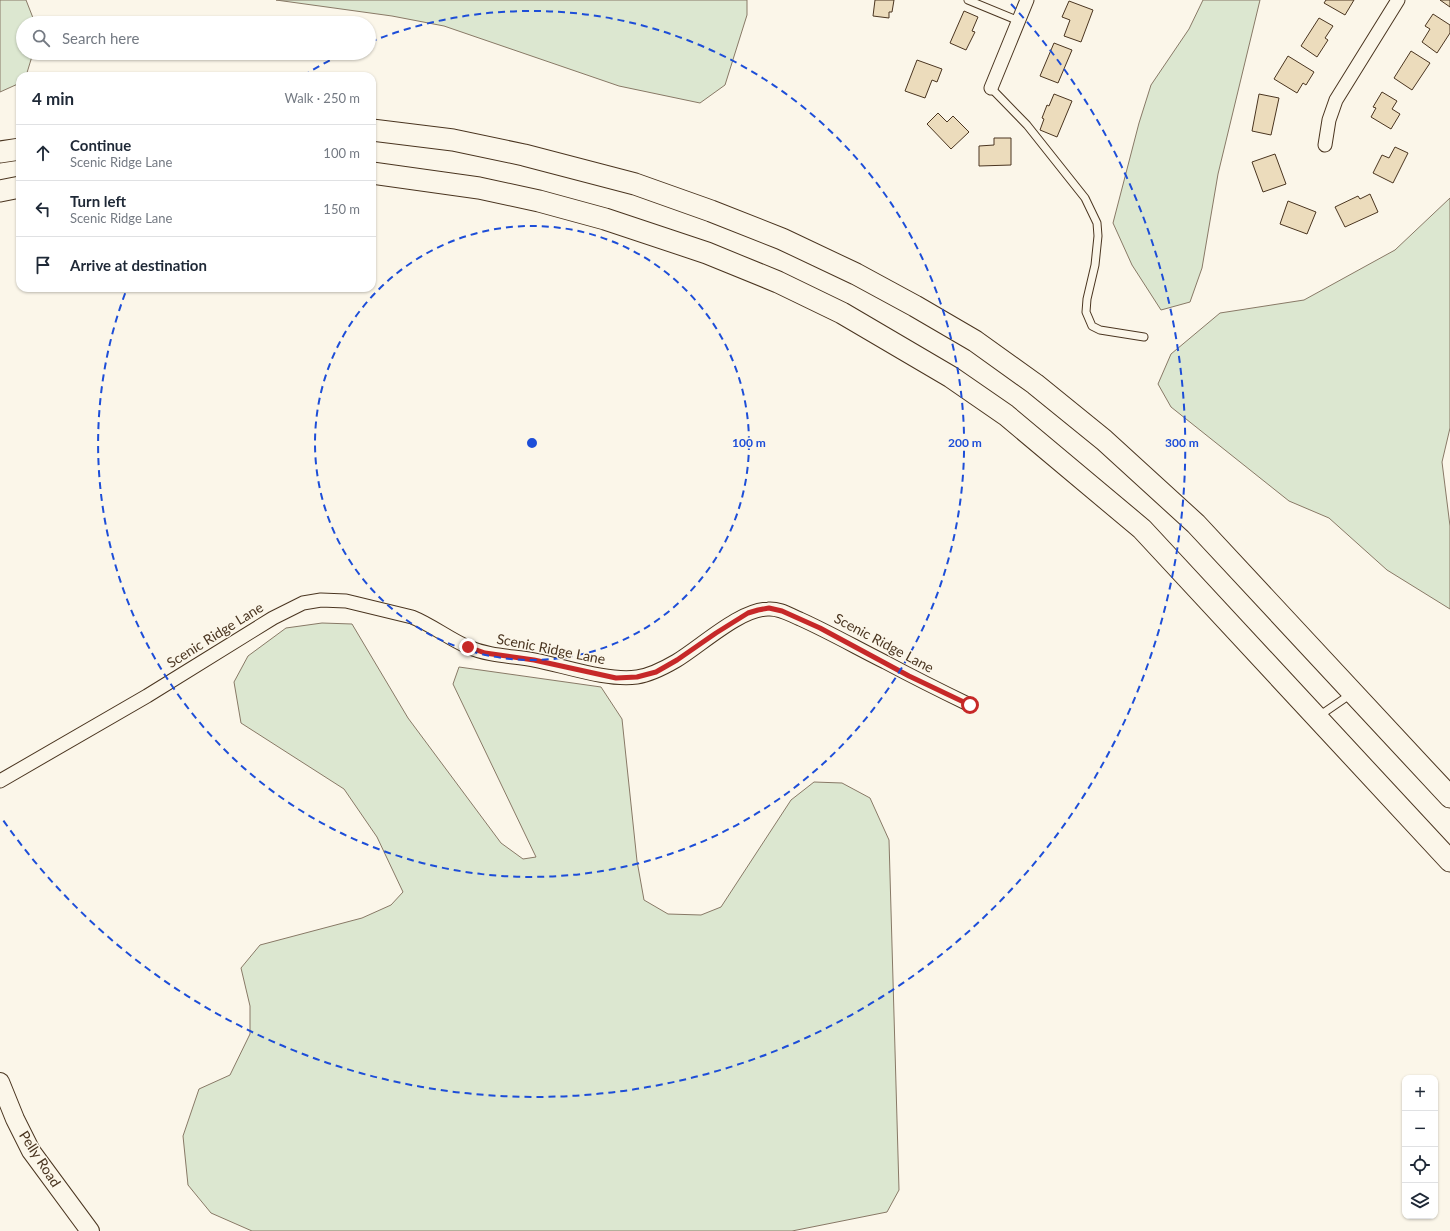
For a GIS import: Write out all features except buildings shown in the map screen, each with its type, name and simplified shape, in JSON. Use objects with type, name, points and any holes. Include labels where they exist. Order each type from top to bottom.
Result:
[{"type":"main road","points":[[376,130],[474,144],[559,163],[635,184],[711,211],[782,239],[856,274],[975,341],[1036,384],[1104,440],[1196,524],[1450,797]]},
{"type":"main road","points":[[0,152],[16,150]]},
{"type":"main road","points":[[376,174],[479,188],[539,201],[605,219],[707,253],[778,282],[842,313],[951,377],[1006,414],[1142,529],[1450,861]]},
{"type":"main road","points":[[0,191],[16,189]]},
{"type":"street","points":[[991,88],[1027,0]]},
{"type":"street","points":[[1325,146],[1336,100],[1398,0]]},
{"type":"street","name":"Scenic Ridge Lane","points":[[0,781],[147,696],[273,618],[303,603],[321,600],[346,601],[412,617],[468,647],[485,653],[534,660],[616,678],[637,677],[656,672],[677,660],[748,613],[769,608],[782,611],[820,628],[909,676],[970,705]]},
{"type":"street","name":"Pelly Road","points":[[0,1082],[15,1119],[32,1150],[90,1231]]},
{"type":"lane","points":[[968,0],[1018,21]]},
{"type":"lane","points":[[991,88],[1027,125],[1086,198],[1097,223],[1098,236],[1095,265],[1086,312],[1092,326],[1100,330],[1144,337]]},
{"type":"lane","points":[[1317,717],[1353,692]]},
{"type":"green space","points":[[0,0],[26,0],[32,16],[16,16],[16,60],[31,60],[27,72],[16,72],[16,85],[0,92]]},
{"type":"green space","points":[[276,0],[747,0],[747,15],[725,85],[700,103],[619,86],[444,26],[392,16]]},
{"type":"green space","points":[[1203,0],[1260,0],[1218,174],[1202,268],[1190,302],[1161,310],[1132,265],[1113,223],[1139,123],[1151,85],[1189,29]]},
{"type":"green space","points":[[1450,198],[1450,428],[1442,462],[1450,526],[1450,609],[1387,570],[1329,518],[1289,501],[1171,407],[1158,384],[1171,354],[1220,313],[1304,300],[1395,250]]},
{"type":"green space","points":[[322,623],[352,624],[408,718],[501,843],[523,859],[536,857],[453,684],[459,667],[601,687],[622,719],[637,861],[644,900],[668,914],[701,915],[721,907],[791,800],[814,782],[842,783],[870,798],[889,840],[899,1190],[887,1212],[792,1231],[252,1231],[211,1213],[188,1185],[183,1136],[199,1089],[230,1075],[250,1034],[250,1006],[241,968],[260,945],[362,918],[391,905],[403,892],[377,837],[344,789],[241,723],[234,682],[248,656],[286,628]]},
{"type":"route","points":[[468,647],[485,653],[534,660],[616,678],[637,677],[656,672],[677,660],[748,613],[769,608],[782,611],[820,628],[909,676],[970,705]]}]
